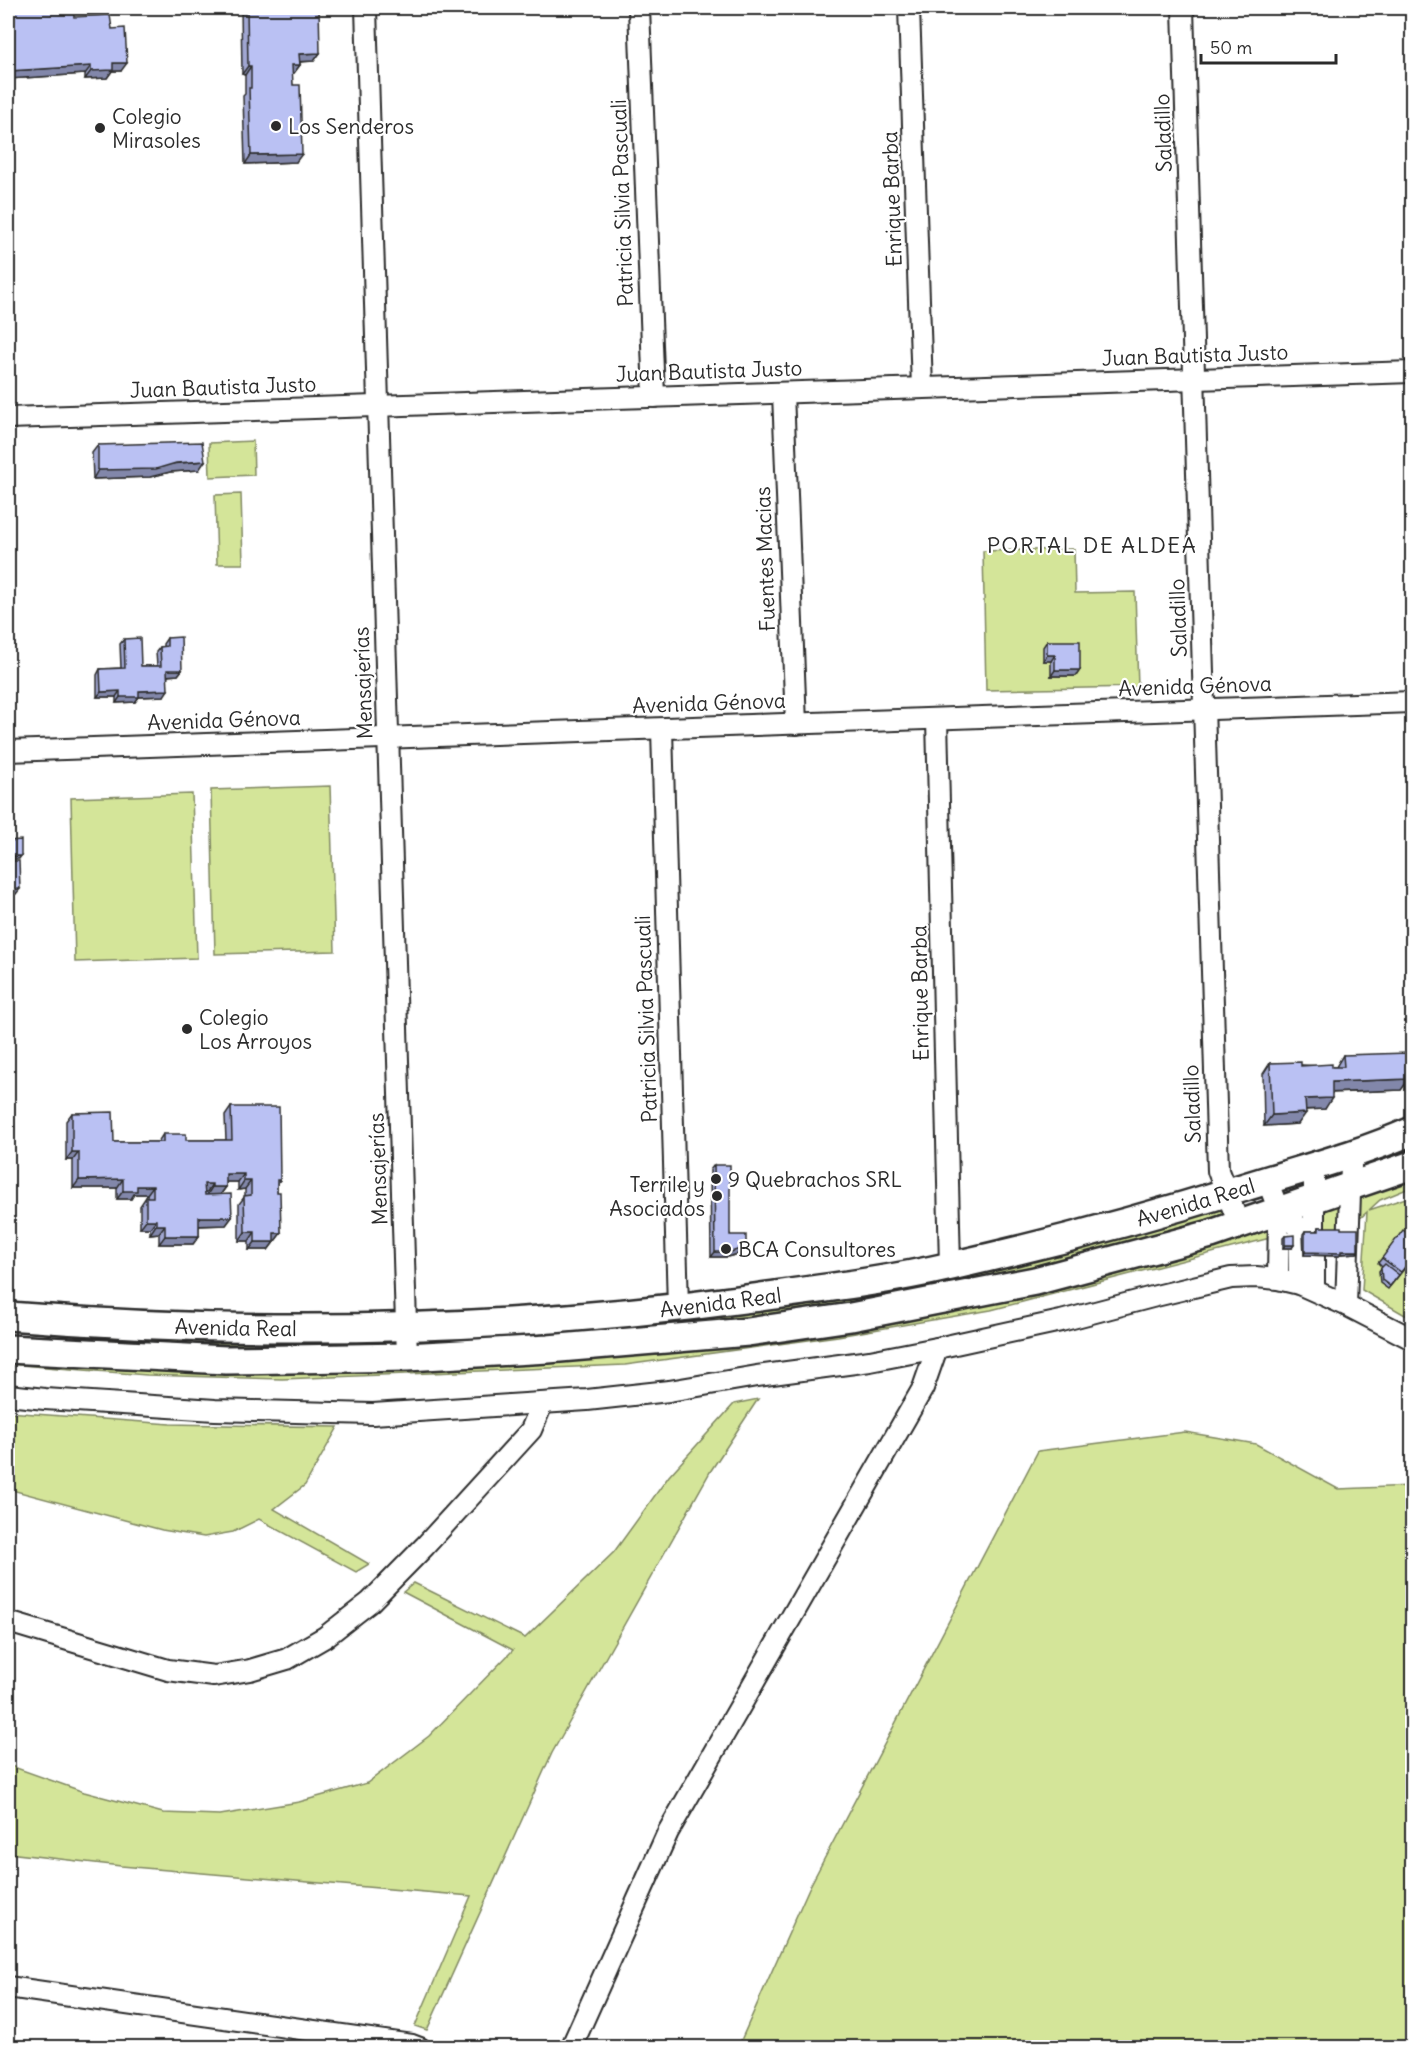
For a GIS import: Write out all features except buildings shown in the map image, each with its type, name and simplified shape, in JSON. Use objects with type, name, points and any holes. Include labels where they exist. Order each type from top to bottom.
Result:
[{"type":"main road","name":"Avenida Real","points":[[8,1316],[88,1323],[215,1328],[368,1329],[500,1323],[678,1307],[795,1292],[950,1266],[1140,1220],[1347,1155],[1413,1131]]},
{"type":"main road","name":"Avenida Real","points":[[8,1348],[226,1360],[407,1357],[748,1332],[851,1317],[1035,1281],[1169,1246],[1413,1165]]},
{"type":"street","name":"Mensajerías","points":[[366,8],[407,1357]]},
{"type":"street","name":"Patricia Silvia Pascuali","points":[[639,8],[654,397]]},
{"type":"street","name":"Enrique Barba","points":[[909,8],[922,388]]},
{"type":"street","name":"Saladillo","points":[[1184,8],[1218,1171],[1239,1224]]},
{"type":"street","name":"Juan Bautista Justo","points":[[8,418],[1413,372]]},
{"type":"street","name":"Fuentes Macias","points":[[783,393],[796,724]]},
{"type":"street","name":"Avenida Génova","points":[[8,751],[1413,702]]},
{"type":"street","name":"Enrique Barba","points":[[938,719],[950,1266]]},
{"type":"street","name":"Patricia Silvia Pascuali","points":[[662,729],[678,1307]]},
{"type":"street","points":[[1346,1305],[1351,1166],[1347,1155]]},
{"type":"street","points":[[1306,1287],[1314,1198],[1314,1179],[1310,1167]]},
{"type":"street","points":[[1267,1180],[1279,1211],[1278,1279]]},
{"type":"street","points":[[1279,1211],[1294,1221],[1299,1229],[1306,1287]]},
{"type":"street","points":[[8,1395],[215,1410],[373,1414],[542,1404],[669,1391],[870,1360],[1060,1321],[1232,1278],[1256,1277],[1278,1279],[1306,1287],[1413,1339]]},
{"type":"street","points":[[572,2048],[668,1832],[923,1389],[937,1348]]},
{"type":"street","points":[[8,1622],[168,1670],[214,1676],[250,1670],[286,1659],[325,1637],[369,1602],[409,1563],[531,1430],[542,1404]]},
{"type":"street","points":[[8,1987],[400,2043],[420,2048]]},
{"type":"green space","points":[[253,441],[254,475],[210,477],[209,443]]},
{"type":"green space","points":[[241,494],[243,564],[217,564],[215,495]]},
{"type":"green space","points":[[1074,549],[1075,593],[1135,592],[1138,687],[986,690],[983,551]]},
{"type":"green space","points":[[330,786],[335,951],[215,954],[211,790]]},
{"type":"green space","points":[[192,794],[197,958],[75,962],[71,798]]},
{"type":"green space","points":[[1412,1137],[1412,1159],[1370,1168],[1367,1159]]},
{"type":"green space","points":[[1412,1165],[1412,1187],[1380,1200],[1369,1210],[1412,1196],[1412,1316],[1405,1315],[1362,1290],[1367,1212],[1356,1222],[1304,1238],[1266,1239],[991,1310],[838,1336],[625,1365],[282,1379],[147,1375],[8,1364],[8,1349],[407,1357],[948,1299]]},
{"type":"green space","points":[[1218,1204],[1225,1213],[1224,1218],[1166,1241],[812,1319],[421,1347],[421,1338],[689,1314]]},
{"type":"green space","points":[[8,1322],[187,1333],[185,1343],[316,1345],[318,1335],[394,1338],[395,1347],[98,1346],[97,1337],[8,1331]]},
{"type":"green space","points":[[758,1399],[710,1472],[552,1753],[427,2030],[415,2026],[471,1896],[121,1866],[8,1853],[8,1765],[84,1792],[163,1813],[220,1815],[299,1802],[367,1783],[429,1736],[513,1650],[403,1592],[414,1583],[525,1638],[614,1552],[669,1476],[734,1404]]},
{"type":"green space","points":[[8,1412],[170,1424],[338,1427],[305,1485],[274,1509],[369,1564],[356,1572],[259,1519],[233,1532],[204,1537],[162,1530],[8,1489]]},
{"type":"green space","points":[[1185,1432],[1256,1444],[1338,1489],[1412,1486],[1412,2047],[738,2047],[809,1888],[1038,1451]]},
{"type":"place","name":"Los Senderos","points":[[276,126]]},
{"type":"place","name":"Colegio Mirasoles","points":[[100,128]]},
{"type":"place","name":"Colegio Los Arroyos","points":[[187,1029]]},
{"type":"place","name":"9 Quebrachos SRL","points":[[716,1179]]},
{"type":"place","name":"Terrile y Asociados","points":[[717,1196]]},
{"type":"place","name":"BCA Consultores","points":[[726,1249]]},
{"type":"district","name":"PORTAL DE ALDEA","points":[[1092,545]]}]
